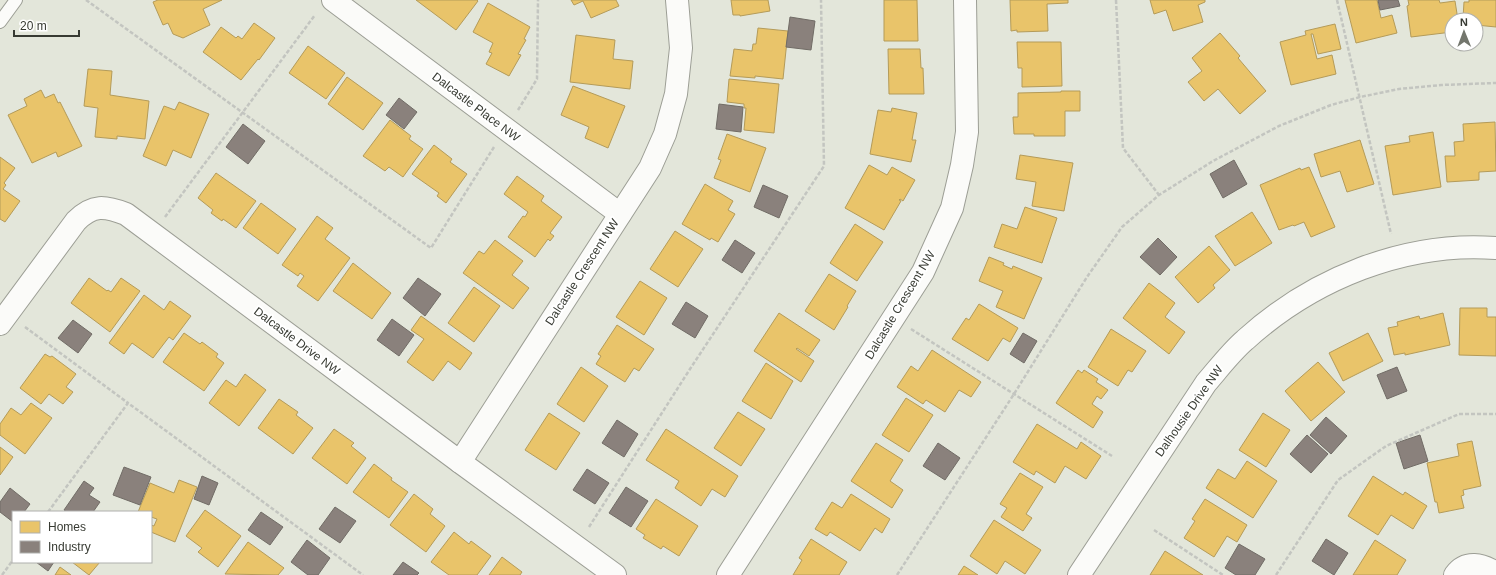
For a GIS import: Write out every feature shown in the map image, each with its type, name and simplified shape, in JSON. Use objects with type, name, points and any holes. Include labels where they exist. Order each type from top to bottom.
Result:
[{"type":"street","name":"Dalcastle Place NW","points":[[333,0],[620,214]]},
{"type":"street","name":"Dalcastle Crescent NW","points":[[460,462],[650,168],[665,134],[676,94],[681,48],[676,0]]},
{"type":"street","name":"Dalcastle Crescent NW","points":[[728,575],[923,272],[949,215],[962,165],[967,132],[965,0]]},
{"type":"street","name":"Dalcastle Drive NW","points":[[0,324],[76,221],[83,214],[101,207],[113,209],[126,214],[615,575]]},
{"type":"street","name":"Dalhousie Drive NW","points":[[1079,575],[1206,383],[1224,361],[1265,322],[1289,304],[1316,289],[1371,265],[1430,251],[1460,248],[1496,248]]},
{"type":"street","points":[[1455,575],[1463,568],[1478,564],[1486,566],[1496,572]]},
{"type":"lane","points":[[0,22],[16,0]]},
{"type":"path","points":[[86,0],[432,248],[495,145]]},
{"type":"path","points":[[514,116],[537,79],[538,0]]},
{"type":"path","points":[[589,527],[690,369],[824,166],[821,0]]},
{"type":"path","points":[[1116,0],[1123,148],[1159,195]]},
{"type":"path","points":[[1337,0],[1391,234]]},
{"type":"path","points":[[153,234],[315,15]]},
{"type":"path","points":[[897,575],[1014,394],[1087,277],[1122,227],[1159,195],[1213,161],[1279,126],[1331,105],[1399,89],[1441,85],[1496,83]]},
{"type":"path","points":[[894,318],[1112,456]]},
{"type":"path","points":[[25,327],[363,575]]},
{"type":"path","points":[[49,511],[128,403]]},
{"type":"path","points":[[1276,575],[1338,480],[1386,446],[1459,414],[1496,414]]},
{"type":"path","points":[[1154,530],[1223,575]]},
{"type":"path","points":[[2,575],[12,561]]},
{"type":"building: Homes","points":[[158,0],[222,0],[203,9],[210,25],[183,38],[173,34],[168,23],[163,25],[153,2]]},
{"type":"building: Homes","points":[[416,0],[477,0],[478,1],[456,30]]},
{"type":"building: Homes","points":[[571,0],[616,0],[619,6],[591,18],[583,1],[574,5]]},
{"type":"building: Homes","points":[[731,0],[768,0],[770,11],[740,16],[733,15]]},
{"type":"building: Homes","points":[[884,0],[917,0],[918,41],[884,41]]},
{"type":"building: Homes","points":[[1010,0],[1068,0],[1068,3],[1047,4],[1048,31],[1017,32],[1017,30],[1011,31]]},
{"type":"building: Homes","points":[[1150,0],[1205,0],[1205,2],[1198,5],[1203,22],[1173,31],[1166,10],[1154,14]]},
{"type":"building: Homes","points":[[1345,0],[1377,0],[1381,18],[1392,15],[1397,33],[1356,43]]},
{"type":"building: Homes","points":[[1408,0],[1439,0],[1440,3],[1455,1],[1457,12],[1444,12],[1444,33],[1411,37],[1407,6],[1409,5]]},
{"type":"building: Homes","points":[[1469,0],[1496,0],[1496,27],[1484,26],[1484,12],[1463,12],[1464,2],[1469,2]]},
{"type":"building: Homes","points":[[488,3],[530,27],[524,39],[526,40],[518,54],[521,55],[509,76],[486,64],[492,53],[489,52],[493,43],[473,32]]},
{"type":"building: Homes","points":[[254,23],[275,38],[259,60],[258,59],[241,80],[203,52],[221,27],[236,38],[238,36],[242,39]]},
{"type":"building: Homes","points":[[1335,24],[1341,49],[1318,54],[1313,34],[1311,34],[1317,59],[1332,55],[1336,74],[1291,85],[1280,42],[1306,35],[1305,31]]},
{"type":"building: Homes","points":[[758,28],[788,31],[783,79],[755,76],[755,78],[730,76],[734,49],[752,51],[753,44],[756,44]]},
{"type":"building: Homes","points":[[1220,33],[1240,56],[1238,58],[1266,91],[1240,114],[1218,89],[1204,101],[1188,82],[1202,71],[1192,58]]},
{"type":"building: Homes","points":[[576,35],[615,40],[613,59],[633,61],[630,89],[570,82]]},
{"type":"building: Homes","points":[[1017,42],[1061,42],[1062,86],[1022,87],[1022,68],[1018,68]]},
{"type":"building: Homes","points":[[308,46],[345,73],[326,99],[289,73]]},
{"type":"building: Homes","points":[[888,49],[920,49],[921,68],[923,68],[924,94],[889,94]]},
{"type":"building: Homes","points":[[88,69],[112,71],[110,95],[149,101],[145,139],[117,136],[117,139],[95,137],[98,108],[84,106]]},
{"type":"building: Homes","points":[[347,77],[383,103],[363,130],[328,104]]},
{"type":"building: Homes","points":[[729,79],[779,84],[774,133],[744,130],[746,108],[744,108],[744,104],[727,102]]},
{"type":"building: Homes","points":[[573,86],[625,106],[608,148],[585,138],[589,127],[561,115]]},
{"type":"building: Homes","points":[[41,90],[45,98],[54,94],[58,103],[60,102],[82,146],[58,157],[56,152],[32,163],[8,115],[27,106],[24,99]]},
{"type":"building: Homes","points":[[1080,91],[1080,111],[1065,111],[1065,136],[1034,136],[1034,134],[1014,134],[1013,117],[1018,117],[1018,93]]},
{"type":"building: Homes","points":[[179,102],[209,114],[191,158],[173,150],[166,166],[143,156],[164,106],[175,110]]},
{"type":"building: Homes","points":[[892,108],[917,113],[912,140],[916,140],[911,162],[870,154],[878,110],[891,112]]},
{"type":"building: Homes","points":[[390,120],[411,136],[409,139],[423,149],[403,177],[389,167],[385,171],[363,156]]},
{"type":"building: Homes","points":[[1495,122],[1496,171],[1479,172],[1479,180],[1447,182],[1445,156],[1455,156],[1454,142],[1464,141],[1463,124]]},
{"type":"building: Homes","points":[[1433,132],[1441,187],[1393,195],[1385,146],[1410,142],[1409,136]]},
{"type":"building: Homes","points":[[727,134],[766,148],[750,192],[714,178],[721,160],[718,159]]},
{"type":"building: Homes","points":[[1360,140],[1374,184],[1347,192],[1340,171],[1321,177],[1314,154]]},
{"type":"building: Homes","points":[[434,145],[452,159],[450,162],[467,174],[446,203],[437,196],[439,193],[412,174]]},
{"type":"building: Homes","points":[[1020,155],[1073,163],[1064,211],[1032,206],[1036,182],[1016,179]]},
{"type":"building: Homes","points":[[0,157],[15,168],[4,183],[6,185],[3,189],[20,201],[5,222],[0,219]]},
{"type":"building: Homes","points":[[869,165],[887,175],[892,167],[915,180],[903,201],[900,199],[899,200],[901,201],[884,230],[845,208]]},
{"type":"building: Homes","points":[[1309,167],[1335,227],[1311,237],[1304,222],[1279,230],[1260,185],[1300,168],[1301,170]]},
{"type":"building: Homes","points":[[216,173],[256,201],[236,228],[223,219],[222,221],[211,213],[213,210],[198,198]]},
{"type":"building: Homes","points":[[517,176],[544,196],[541,201],[562,217],[550,233],[554,236],[550,241],[548,239],[535,257],[508,237],[523,216],[525,217],[528,212],[504,194]]},
{"type":"building: Homes","points":[[705,184],[733,201],[728,210],[735,214],[718,242],[711,238],[710,240],[682,224]]},
{"type":"building: Homes","points":[[261,203],[296,229],[278,254],[243,228]]},
{"type":"building: Homes","points":[[1025,207],[1057,218],[1042,263],[994,247],[1002,224],[1017,229]]},
{"type":"building: Homes","points":[[1252,212],[1272,243],[1235,266],[1215,236]]},
{"type":"building: Homes","points":[[317,216],[333,228],[325,239],[350,258],[318,301],[297,286],[304,276],[300,273],[298,276],[282,265]]},
{"type":"building: Homes","points":[[855,224],[883,242],[857,281],[830,263]]},
{"type":"building: Homes","points":[[675,231],[703,249],[678,287],[650,269]]},
{"type":"building: Homes","points":[[495,240],[523,261],[512,275],[529,288],[513,309],[463,273],[479,251],[484,254]]},
{"type":"building: Homes","points":[[1209,246],[1230,270],[1213,285],[1215,288],[1198,303],[1175,277]]},
{"type":"building: Homes","points":[[989,257],[1004,263],[1003,265],[1012,269],[1013,266],[1042,278],[1024,319],[996,307],[1003,291],[979,281]]},
{"type":"building: Homes","points":[[353,263],[391,293],[372,319],[333,291]]},
{"type":"building: Homes","points":[[829,274],[856,291],[834,330],[805,311]]},
{"type":"building: Homes","points":[[89,278],[107,291],[108,290],[111,292],[121,278],[140,291],[110,332],[71,303]]},
{"type":"building: Homes","points":[[640,281],[667,298],[644,335],[616,317]]},
{"type":"building: Homes","points":[[1149,283],[1175,303],[1165,317],[1185,332],[1169,354],[1123,318]]},
{"type":"building: Homes","points":[[474,287],[500,306],[474,342],[448,323]]},
{"type":"building: Homes","points":[[144,295],[164,310],[170,301],[191,316],[173,340],[169,337],[153,358],[132,343],[124,354],[109,343]]},
{"type":"building: Homes","points":[[979,304],[1018,328],[1010,342],[1003,338],[988,361],[952,339],[966,318],[969,320]]},
{"type":"building: Homes","points":[[1460,308],[1487,308],[1487,317],[1496,317],[1496,356],[1459,355]]},
{"type":"building: Homes","points":[[779,313],[820,340],[809,356],[797,348],[796,349],[814,361],[801,382],[754,351]]},
{"type":"building: Homes","points":[[1443,313],[1450,345],[1405,355],[1405,353],[1394,355],[1388,328],[1398,326],[1397,322],[1419,316],[1420,319]]},
{"type":"building: Homes","points":[[421,316],[472,353],[460,370],[448,361],[433,381],[407,362],[424,339],[411,330]]},
{"type":"building: Homes","points":[[617,325],[654,349],[639,371],[634,368],[625,382],[596,364],[601,356],[598,354]]},
{"type":"building: Homes","points":[[1111,329],[1146,351],[1132,372],[1128,370],[1118,386],[1088,367]]},
{"type":"building: Homes","points":[[184,333],[200,344],[202,342],[218,354],[216,357],[224,363],[204,391],[163,362]]},
{"type":"building: Homes","points":[[1368,333],[1383,361],[1343,381],[1329,353]]},
{"type":"building: Homes","points":[[932,350],[981,382],[971,397],[959,390],[945,412],[926,400],[923,404],[897,387],[911,366],[918,371]]},
{"type":"building: Homes","points":[[45,354],[50,357],[52,356],[76,374],[66,387],[73,392],[63,404],[49,394],[41,404],[20,388]]},
{"type":"building: Homes","points":[[1318,362],[1345,392],[1311,421],[1285,391]]},
{"type":"building: Homes","points":[[766,363],[793,381],[771,419],[742,401]]},
{"type":"building: Homes","points":[[581,367],[608,386],[584,422],[557,404]]},
{"type":"building: Homes","points":[[1078,370],[1082,373],[1084,370],[1098,379],[1096,382],[1108,390],[1101,399],[1097,396],[1092,404],[1103,412],[1093,428],[1056,403]]},
{"type":"building: Homes","points":[[245,374],[266,390],[239,426],[209,403],[226,380],[236,387]]},
{"type":"building: Homes","points":[[906,398],[933,415],[909,452],[882,435]]},
{"type":"building: Homes","points":[[279,399],[298,412],[296,415],[313,428],[293,454],[258,428]]},
{"type":"building: Homes","points":[[31,403],[52,418],[25,454],[0,435],[0,424],[11,408],[21,415]]},
{"type":"building: Homes","points":[[738,412],[765,429],[741,466],[714,448]]},
{"type":"building: Homes","points":[[549,413],[580,433],[556,470],[525,450]]},
{"type":"building: Homes","points":[[1263,413],[1290,430],[1266,467],[1239,450]]},
{"type":"building: Homes","points":[[1037,424],[1077,449],[1081,442],[1101,456],[1086,479],[1065,466],[1055,483],[1036,471],[1034,475],[1013,462]]},
{"type":"building: Homes","points":[[334,429],[354,443],[351,446],[366,458],[347,484],[312,458]]},
{"type":"building: Homes","points":[[666,429],[738,476],[725,497],[712,489],[701,506],[675,488],[679,481],[646,460]]},
{"type":"building: Homes","points":[[1472,441],[1481,486],[1463,490],[1464,495],[1461,496],[1464,508],[1439,513],[1437,502],[1435,502],[1427,463],[1459,456],[1457,444]]},
{"type":"building: Homes","points":[[876,443],[903,460],[890,481],[903,490],[892,508],[851,481]]},
{"type":"building: Homes","points":[[0,447],[13,457],[0,475]]},
{"type":"building: Homes","points":[[1247,461],[1277,481],[1253,518],[1206,488],[1218,469],[1235,479]]},
{"type":"building: Homes","points":[[374,464],[392,478],[391,480],[408,492],[389,518],[353,492]]},
{"type":"building: Homes","points":[[1020,473],[1043,487],[1026,514],[1032,518],[1023,531],[1001,517],[1007,508],[1000,504]]},
{"type":"building: Homes","points":[[1373,476],[1403,495],[1405,492],[1427,506],[1413,529],[1391,515],[1378,535],[1348,516]]},
{"type":"building: Homes","points":[[179,480],[197,487],[175,542],[152,532],[152,525],[154,526],[157,519],[152,517],[152,511],[138,511],[150,483],[174,493]]},
{"type":"building: Homes","points":[[414,494],[433,509],[430,514],[445,526],[426,552],[390,525]]},
{"type":"building: Homes","points":[[851,494],[890,519],[882,533],[875,528],[860,551],[830,532],[827,536],[815,529],[832,502],[842,508]]},
{"type":"building: Homes","points":[[656,499],[698,526],[679,556],[663,546],[661,549],[643,538],[645,535],[636,529]]},
{"type":"building: Homes","points":[[1205,499],[1247,525],[1237,542],[1227,536],[1214,557],[1184,538],[1195,521],[1192,519]]},
{"type":"building: Homes","points":[[205,510],[241,536],[218,567],[198,552],[202,548],[186,536]]},
{"type":"building: Homes","points":[[994,520],[1041,550],[1025,574],[1005,561],[997,574],[970,556]]},
{"type":"building: Homes","points":[[454,532],[469,544],[471,541],[491,556],[477,575],[449,575],[431,562]]},
{"type":"building: Homes","points":[[811,539],[847,562],[839,575],[793,575],[802,560],[799,558]]},
{"type":"building: Homes","points":[[1375,540],[1406,560],[1397,575],[1353,575]]},
{"type":"building: Homes","points":[[248,542],[284,568],[278,575],[225,574]]},
{"type":"building: Homes","points":[[1165,551],[1203,575],[1150,575]]},
{"type":"building: Homes","points":[[502,557],[522,572],[520,575],[489,575]]},
{"type":"building: Homes","points":[[73,563],[99,563],[89,575]]},
{"type":"building: Homes","points":[[964,566],[978,575],[958,575]]},
{"type":"building: Homes","points":[[60,567],[71,575],[55,575]]},
{"type":"building: Industry","points":[[1378,0],[1398,0],[1400,6],[1380,10]]},
{"type":"building: Industry","points":[[790,17],[815,21],[811,50],[786,47]]},
{"type":"building: Industry","points":[[399,98],[417,112],[404,129],[386,115]]},
{"type":"building: Industry","points":[[719,104],[743,107],[741,132],[716,129]]},
{"type":"building: Industry","points":[[243,124],[265,141],[248,164],[226,147]]},
{"type":"building: Industry","points":[[1234,160],[1247,184],[1223,198],[1210,174]]},
{"type":"building: Industry","points":[[763,185],[788,196],[779,218],[754,207]]},
{"type":"building: Industry","points":[[1158,238],[1177,257],[1160,275],[1140,257]]},
{"type":"building: Industry","points":[[735,240],[755,253],[742,273],[722,260]]},
{"type":"building: Industry","points":[[418,278],[441,294],[425,316],[403,298]]},
{"type":"building: Industry","points":[[686,302],[708,316],[695,338],[672,324]]},
{"type":"building: Industry","points":[[392,319],[414,335],[399,356],[377,340]]},
{"type":"building: Industry","points":[[73,320],[92,334],[78,353],[58,338]]},
{"type":"building: Industry","points":[[1023,333],[1037,341],[1024,363],[1010,354]]},
{"type":"building: Industry","points":[[1397,367],[1407,391],[1387,399],[1377,375]]},
{"type":"building: Industry","points":[[1326,417],[1347,436],[1331,454],[1310,435]]},
{"type":"building: Industry","points":[[617,420],[638,434],[624,457],[602,443]]},
{"type":"building: Industry","points":[[1307,435],[1328,454],[1311,473],[1290,454]]},
{"type":"building: Industry","points":[[1420,435],[1428,461],[1404,469],[1396,443]]},
{"type":"building: Industry","points":[[938,443],[960,458],[945,480],[923,466]]},
{"type":"building: Industry","points":[[124,467],[151,477],[140,505],[113,495]]},
{"type":"building: Industry","points":[[587,469],[609,483],[595,504],[573,490]]},
{"type":"building: Industry","points":[[202,476],[218,483],[209,505],[194,499]]},
{"type":"building: Industry","points":[[84,481],[94,488],[89,495],[100,502],[94,511],[64,510]]},
{"type":"building: Industry","points":[[626,487],[648,501],[631,527],[609,513]]},
{"type":"building: Industry","points":[[10,488],[30,504],[25,511],[12,511],[12,521],[0,512],[0,502]]},
{"type":"building: Industry","points":[[335,507],[356,521],[340,543],[319,529]]},
{"type":"building: Industry","points":[[261,512],[283,527],[270,545],[248,530]]},
{"type":"building: Industry","points":[[1326,539],[1348,553],[1334,575],[1312,561]]},
{"type":"building: Industry","points":[[307,540],[330,558],[318,575],[308,575],[291,562]]},
{"type":"building: Industry","points":[[1239,544],[1265,559],[1255,575],[1236,575],[1225,568]]},
{"type":"building: Industry","points":[[403,562],[419,573],[417,575],[393,575]]},
{"type":"building: Industry","points":[[37,563],[53,563],[48,571]]}]
